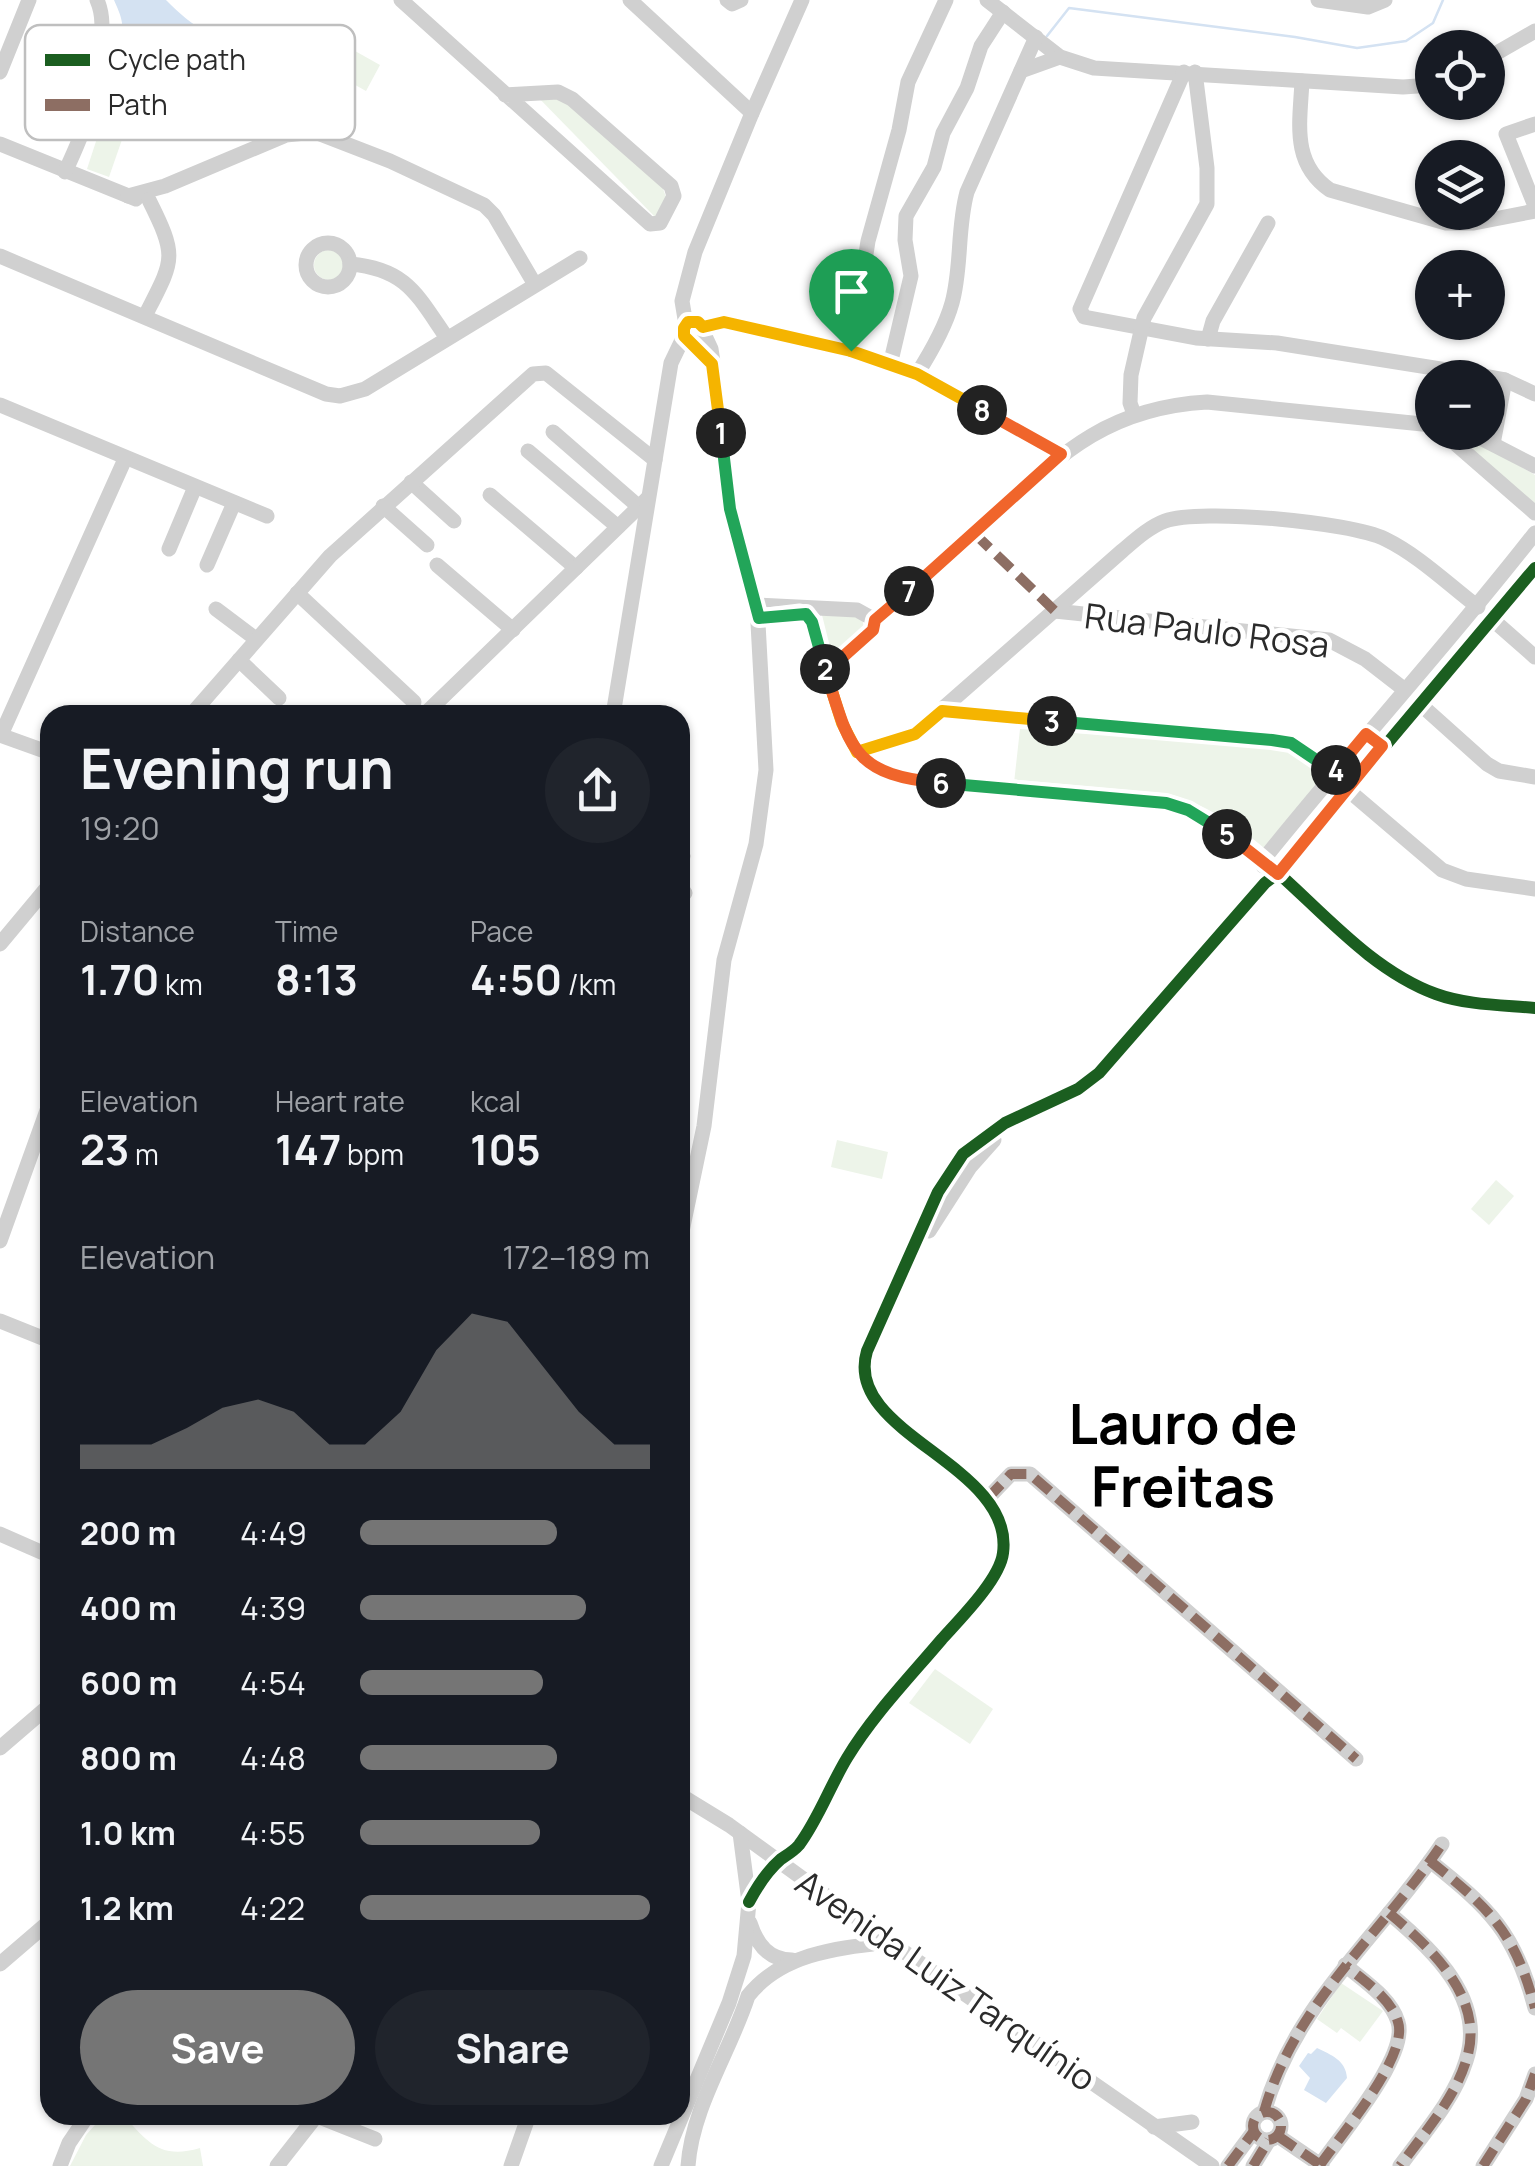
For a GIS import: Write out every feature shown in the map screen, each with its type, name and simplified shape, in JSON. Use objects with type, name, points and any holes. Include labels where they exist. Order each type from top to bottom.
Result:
[{"type":"street","points":[[0,72],[29,0]]},
{"type":"street","points":[[97,0],[102,25]]},
{"type":"street","points":[[401,0],[505,94],[650,224],[660,223],[674,196],[671,186],[572,99],[558,92],[505,94]]},
{"type":"street","points":[[630,0],[752,112]]},
{"type":"street","points":[[646,0],[662,30]]},
{"type":"street","points":[[727,0],[732,4],[741,0]]},
{"type":"street","points":[[690,1194],[704,1126],[724,960],[756,844],[764,798],[766,731],[758,611],[726,492],[711,349],[694,333],[682,301],[695,252],[802,0]]},
{"type":"street","points":[[851,351],[868,241],[908,82],[946,0]]},
{"type":"street","points":[[988,0],[1060,57],[1094,68],[1415,85]]},
{"type":"street","points":[[1318,0],[1368,7],[1385,0]]},
{"type":"street","points":[[890,365],[912,276],[905,225],[910,204],[934,167],[980,46],[1003,12]]},
{"type":"street","points":[[1505,48],[1535,31]]},
{"type":"street","points":[[917,374],[946,323],[954,300],[967,192],[1036,38]]},
{"type":"street","points":[[1022,72],[1060,57]]},
{"type":"street","points":[[1189,72],[1080,310],[1084,317],[1208,340],[1310,348],[1415,365]]},
{"type":"street","points":[[1134,414],[1130,403],[1131,375],[1142,329],[1154,298],[1207,204],[1209,189],[1189,72]]},
{"type":"street","points":[[1302,81],[1300,150],[1315,180],[1330,190],[1446,223],[1474,224],[1535,209],[1506,134],[1534,124]]},
{"type":"street","points":[[65,172],[80,140]]},
{"type":"street","points":[[128,196],[165,186],[274,140]]},
{"type":"street","points":[[335,140],[484,205],[494,215],[534,283]]},
{"type":"street","points":[[0,144],[128,196],[149,200]]},
{"type":"street","points":[[149,200],[165,186]]},
{"type":"street","points":[[145,316],[166,274],[171,250],[149,200]]},
{"type":"street","points":[[1208,340],[1213,321],[1268,223]]},
{"type":"street","points":[[0,256],[326,394],[340,396],[365,389],[580,258]]},
{"type":"street","points":[[350,264],[374,266],[399,276],[448,338]]},
{"type":"street","points":[[614,705],[644,502],[655,460],[670,363],[694,333],[724,322],[851,351],[917,374],[1061,454]]},
{"type":"street","points":[[200,705],[330,556],[533,374],[542,372],[655,460]]},
{"type":"street","points":[[1505,380],[1535,394]]},
{"type":"street","points":[[826,672],[873,630],[875,620],[1061,454],[1104,427],[1134,414],[1158,407],[1207,402],[1415,423]]},
{"type":"street","points":[[1,408],[267,516]]},
{"type":"street","points":[[552,432],[644,502]]},
{"type":"street","points":[[1463,450],[1535,513]]},
{"type":"street","points":[[1504,450],[1535,466]]},
{"type":"street","points":[[528,451],[618,528]]},
{"type":"street","points":[[40,749],[0,735],[124,459]]},
{"type":"street","points":[[410,482],[454,521]]},
{"type":"street","points":[[169,549],[195,487]]},
{"type":"street","points":[[490,495],[576,568]]},
{"type":"street","points":[[424,705],[513,630],[644,502]]},
{"type":"street","points":[[207,565],[234,503]]},
{"type":"street","points":[[383,506],[427,545]]},
{"type":"street","points":[[857,752],[915,734],[1149,529],[1164,521],[1194,515],[1370,532],[1397,545],[1478,607]]},
{"type":"street","points":[[1263,860],[1366,734],[1441,652],[1535,533]]},
{"type":"street","points":[[437,565],[513,630]]},
{"type":"street","points":[[750,1902],[766,1874],[798,1847],[832,1783],[869,1726],[997,1571],[1003,1555],[1000,1523],[987,1499],[881,1408],[863,1377],[867,1351],[921,1230],[983,1137],[1039,1105],[1078,1089],[1098,1072],[1348,790],[1535,568]]},
{"type":"street","points":[[294,596],[329,633],[342,637],[415,705]]},
{"type":"street","points":[[216,609],[256,639]]},
{"type":"street","points":[[758,611],[858,610],[875,620]]},
{"type":"street","points":[[758,611],[806,614],[812,622],[842,723],[857,752],[880,772],[905,779],[1166,803],[1188,810],[1263,860],[1271,878],[1408,981],[1438,994],[1535,1008]]},
{"type":"street","name":"Rua Paulo Rosa","points":[[1054,612],[1329,640],[1365,660],[1404,690]]},
{"type":"street","points":[[1493,620],[1535,657]]},
{"type":"street","points":[[1441,652],[1454,666]]},
{"type":"street","points":[[238,660],[279,698]]},
{"type":"street","points":[[1420,704],[1487,764],[1499,771],[1535,777]]},
{"type":"street","points":[[942,711],[1272,740],[1291,743],[1334,772]]},
{"type":"street","points":[[1366,734],[1382,746]]},
{"type":"street","points":[[1348,790],[1442,870],[1466,880],[1535,889]]},
{"type":"street","points":[[0,944],[40,896]]},
{"type":"street","points":[[0,1241],[40,1130]]},
{"type":"street","points":[[0,1321],[40,1337]]},
{"type":"street","points":[[987,1499],[1011,1474],[1030,1474],[1356,1760]]},
{"type":"street","points":[[0,1534],[40,1552]]},
{"type":"street","points":[[0,1748],[40,1714]]},
{"type":"street","name":"Avenida Luiz Tarquínio","points":[[690,1801],[740,1832],[890,1942],[1212,2166]]},
{"type":"street","points":[[690,2098],[744,1956],[750,1902],[740,1832]]},
{"type":"street","points":[[1228,2166],[1254,2131],[1256,2118],[1264,2112],[1287,2054],[1321,1995],[1442,1844]]},
{"type":"street","points":[[766,1874],[798,1874],[798,1847]]},
{"type":"street","points":[[1430,1861],[1500,1924],[1516,1950],[1535,2008]]},
{"type":"street","points":[[1389,1913],[1418,1937],[1458,1987],[1470,2041],[1466,2062],[1451,2094],[1400,2166]]},
{"type":"street","points":[[840,1947],[849,1935],[854,1916]]},
{"type":"street","points":[[749,1920],[763,1950],[779,1960],[796,1960]]},
{"type":"street","points":[[0,1964],[40,1930]]},
{"type":"street","points":[[663,2163],[675,2160],[686,2166],[690,2142],[748,1996],[772,1971],[840,1947],[890,1942]]},
{"type":"street","points":[[1254,2131],[1260,2138],[1274,2138],[1321,2166],[1390,2064],[1400,2032],[1392,2008],[1344,1965]]},
{"type":"street","points":[[1483,2166],[1526,2099],[1535,2074]]},
{"type":"street","points":[[1254,2166],[1281,2128],[1279,2119],[1264,2112]]},
{"type":"street","points":[[1154,2126],[1192,2122]]},
{"type":"street","points":[[60,2166],[81,2125]]},
{"type":"street","points":[[276,2166],[310,2125]]},
{"type":"street","points":[[340,2125],[375,2139]]},
{"type":"street","points":[[511,2166],[525,2125]]},
{"type":"street","points":[[663,2163],[679,2125]]},
{"type":"shaded area","points":[[355,51],[380,65],[366,91],[355,85]]},
{"type":"shaded area","points":[[533,92],[561,92],[661,183],[666,197],[655,217]]},
{"type":"shaded area","points":[[96,140],[122,140],[109,177],[87,169]]},
{"type":"shaded area","points":[[329,250],[339,255],[344,265],[339,275],[329,280],[319,275],[314,265],[319,255]]},
{"type":"shaded area","points":[[1468,450],[1492,450],[1535,475],[1535,508]]},
{"type":"shaded area","points":[[822,615],[862,617],[864,629],[835,652],[831,651]]},
{"type":"shaded area","points":[[1020,729],[1264,746],[1301,754],[1334,770],[1264,854],[1195,807],[1014,783]]},
{"type":"shaded area","points":[[837,1140],[888,1152],[882,1179],[831,1167]]},
{"type":"shaded area","points":[[1496,1180],[1514,1196],[1489,1225],[1471,1209]]},
{"type":"shaded area","points":[[935,1669],[993,1709],[970,1744],[909,1703]]},
{"type":"shaded area","points":[[1341,1983],[1383,2011],[1360,2042],[1341,2028],[1337,2033],[1317,2019]]},
{"type":"shaded area","points":[[95,2125],[133,2125],[165,2150],[200,2148],[203,2166],[70,2166]]},
{"type":"water","points":[[114,0],[166,0],[196,25],[122,25]]},
{"type":"water","points":[[1317,2048],[1337,2059],[1347,2078],[1326,2103],[1304,2090],[1310,2078],[1299,2066]]},
{"type":"waterway","points":[[1047,36],[1069,8],[1357,48],[1406,41],[1433,23],[1443,0]]},
{"type":"marked path","points":[[975,534],[1055,611]]},
{"type":"marked path","points":[[987,1499],[1011,1474],[1030,1474],[1356,1759]]},
{"type":"marked path","points":[[1264,2112],[1278,2073],[1318,2003],[1442,1844]]},
{"type":"marked path","points":[[1430,1861],[1498,1924],[1519,1960],[1535,2008]]},
{"type":"marked path","points":[[1389,1913],[1422,1942],[1451,1977],[1469,2017],[1470,2038],[1466,2061],[1454,2089],[1400,2166]]},
{"type":"marked path","points":[[1320,2165],[1383,2075],[1399,2037],[1398,2022],[1389,2005],[1345,1965]]},
{"type":"marked path","points":[[1483,2166],[1526,2099],[1535,2074]]},
{"type":"marked path","points":[[1267,2112],[1277,2116],[1281,2126],[1277,2136],[1267,2140],[1257,2136],[1253,2126],[1257,2116],[1267,2112]]},
{"type":"marked path","points":[[1228,2166],[1254,2131]]},
{"type":"marked path","points":[[1278,2136],[1322,2166]]},
{"type":"marked path","points":[[1253,2166],[1269,2140]]},
{"type":"cycle path","points":[[749,1902],[767,1873],[806,1835],[868,1727],[978,1598],[995,1575],[1003,1553],[1000,1522],[983,1496],[902,1428],[879,1405],[866,1380],[867,1351],[938,1192],[963,1154],[1005,1123],[1078,1089],[1099,1073],[1265,883],[1278,873],[1535,568]]},
{"type":"cycle path","points":[[759,618],[800,613],[812,621],[841,723],[857,752],[878,770],[905,779],[1166,803],[1204,818],[1239,840],[1365,952],[1399,976],[1448,998],[1535,1008]]},
{"type":"district","name":"Lauro de Freitas","points":[[1183,1454]]},
{"type":"route","points":[[851,351],[724,322],[703,327],[692,322],[683,332],[714,369],[726,492],[759,618],[800,613],[812,622],[826,672],[842,723],[857,752],[915,734],[942,711],[1272,740],[1291,743],[1334,772],[1366,734],[1382,746],[1278,874],[1216,826],[1166,803],[905,779],[880,772],[857,752],[842,723],[826,672],[873,630],[875,620],[1061,454],[917,374],[851,351]]}]
